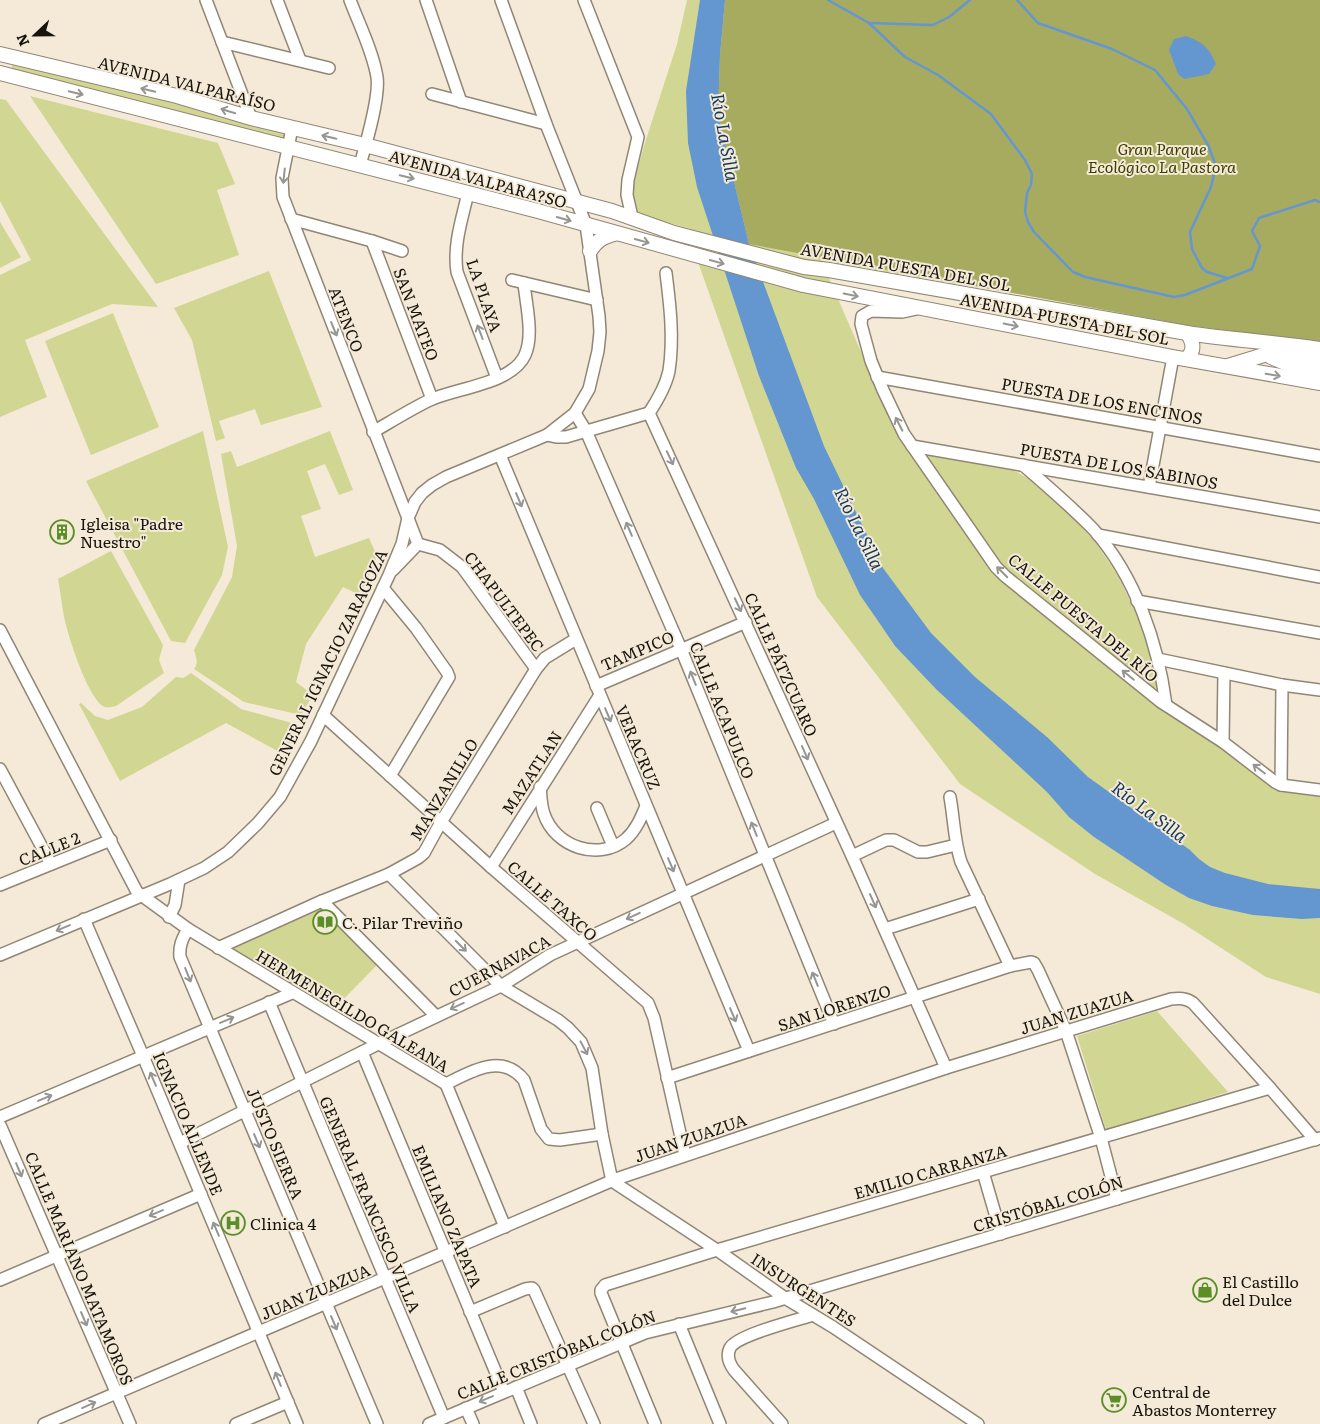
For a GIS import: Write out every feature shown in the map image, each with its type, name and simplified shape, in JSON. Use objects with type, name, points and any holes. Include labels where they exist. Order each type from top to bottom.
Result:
[{"type":"main road","name":"AVENIDA VALPARAÍSO","points":[[0,54],[177,96],[251,118],[365,145]]},
{"type":"main road","points":[[0,73],[360,165]]},
{"type":"main road","name":"AVENIDA VALPARA?SO","points":[[365,145],[578,203]]},
{"type":"main road","name":"AVENIDA VALPARA?SO","points":[[360,165],[586,225]]},
{"type":"main road","name":"AVENIDA PUESTA DEL SOL","points":[[578,203],[632,218],[674,233],[804,267],[838,271],[1234,340]]},
{"type":"main road","points":[[586,225],[614,234]]},
{"type":"main road","name":"AVENIDA PUESTA DEL SOL","points":[[614,234],[803,285],[1224,367],[1320,383]]},
{"type":"main road","points":[[590,251],[595,242],[614,234]]},
{"type":"main road","points":[[1139,350],[1137,345],[1138,336],[1145,326]]},
{"type":"main road","points":[[1180,358],[1191,355],[1193,349],[1192,342],[1187,333]]},
{"type":"main road","points":[[1234,340],[1265,341],[1320,349]]},
{"type":"main road","points":[[1234,340],[1290,365],[1320,370]]},
{"type":"main road","points":[[1224,367],[1267,354],[1284,353],[1320,360]]},
{"type":"street","points":[[206,0],[251,118]]},
{"type":"street","points":[[277,0],[300,60]]},
{"type":"street","points":[[350,0],[378,78],[378,91],[360,165]]},
{"type":"street","points":[[426,0],[461,102]]},
{"type":"street","points":[[501,0],[546,124],[586,225],[597,300],[600,332],[598,351],[589,389],[575,412],[547,434]]},
{"type":"street","points":[[584,0],[638,137],[628,180],[627,195],[632,218]]},
{"type":"street","points":[[222,42],[329,68]]},
{"type":"street","points":[[432,94],[546,124]]},
{"type":"street","name":"ATENCO","points":[[292,128],[282,178],[283,197],[408,518]]},
{"type":"street","name":"LA PLAYA","points":[[468,193],[455,246],[455,259],[497,378]]},
{"type":"street","points":[[290,219],[402,251]]},
{"type":"street","name":"SAN MATEO","points":[[372,241],[432,399]]},
{"type":"street","points":[[649,413],[658,400],[669,372],[670,304],[666,272]]},
{"type":"street","points":[[373,432],[432,399],[497,378],[510,372],[520,364],[527,350],[528,332],[518,282],[597,300]]},
{"type":"street","name":"CALLE PUESTA DEL RÍO","points":[[920,308],[902,312],[870,310],[862,316],[861,324],[864,338],[877,377],[912,446],[1000,571],[1166,705],[1224,742],[1282,785],[1320,790]]},
{"type":"street","points":[[1149,487],[1160,427],[1180,358]]},
{"type":"street","name":"PUESTA DE LOS ENCINOS","points":[[877,377],[1320,456]]},
{"type":"street","name":"CALLE ACAPULCO","points":[[575,412],[586,430],[681,649],[834,1024]]},
{"type":"street","name":"GENERAL IGNACIO ZARAGOZA","points":[[0,954],[204,868],[228,852],[248,834],[280,797],[301,760],[389,575],[402,544],[408,518],[415,502],[432,485],[446,477],[547,434],[561,438],[649,413]]},
{"type":"street","name":"CALLE PÁTZCUARO","points":[[649,413],[746,622],[946,1068]]},
{"type":"street","name":"PUESTA DE LOS SABINOS","points":[[912,446],[1320,517]]},
{"type":"street","name":"VERACRUZ","points":[[500,455],[749,1051]]},
{"type":"street","points":[[1024,465],[1072,508],[1098,536],[1120,568],[1147,625],[1158,659],[1166,705]]},
{"type":"street","points":[[389,575],[418,544],[408,518]]},
{"type":"street","points":[[1098,536],[1320,578]]},
{"type":"street","name":"CHAPULTEPEC","points":[[418,544],[440,550],[462,567],[536,669]]},
{"type":"street","points":[[383,588],[416,628],[449,677],[390,776]]},
{"type":"street","points":[[1137,601],[1320,633]]},
{"type":"street","name":"TAMPICO","points":[[598,690],[681,649],[746,622]]},
{"type":"street","points":[[0,630],[140,896]]},
{"type":"street","name":"MANZANILLO","points":[[218,948],[322,901],[389,874],[424,853],[441,822],[536,669],[545,658],[576,639]]},
{"type":"street","points":[[1158,659],[1224,674],[1320,690]]},
{"type":"street","points":[[1224,674],[1224,742]]},
{"type":"street","points":[[1282,685],[1282,785]]},
{"type":"street","name":"MAZATLAN","points":[[491,868],[598,690]]},
{"type":"street","name":"CALLE TAXCO","points":[[323,715],[491,868],[648,1003],[654,1018],[686,1155]]},
{"type":"street","points":[[0,769],[51,864]]},
{"type":"street","points":[[540,788],[544,814],[558,836],[570,845],[587,850],[613,846],[625,840],[634,831],[646,806]]},
{"type":"street","points":[[950,797],[955,823],[956,845],[961,862],[1010,966]]},
{"type":"street","points":[[597,808],[613,846]]},
{"type":"street","name":"CUERNAVACA","points":[[180,1143],[378,1044],[501,986],[536,962],[836,823]]},
{"type":"street","name":"CALLE 2","points":[[0,886],[111,840]]},
{"type":"street","points":[[852,856],[886,840],[894,840],[918,852],[927,852],[956,845]]},
{"type":"street","points":[[389,874],[501,986],[568,1028],[581,1042],[592,1068],[602,1134],[612,1181]]},
{"type":"street","points":[[169,916],[175,905],[179,880]]},
{"type":"street","name":"HERMENEGILDO GALEANA","points":[[140,896],[218,948],[446,1084],[505,1227]]},
{"type":"street","points":[[885,929],[979,899]]},
{"type":"street","points":[[322,901],[436,1016]]},
{"type":"street","name":"IGNACIO ALLENDE","points":[[84,919],[297,1424]]},
{"type":"street","name":"JUSTO SIERRA","points":[[188,929],[181,940],[180,957],[377,1424]]},
{"type":"street","name":"SAN LORENZO","points":[[667,1078],[1010,966],[1028,962],[1034,963],[1066,1031]]},
{"type":"street","points":[[0,1117],[292,992]]},
{"type":"street","name":"JUAN ZUAZUA","points":[[44,1424],[612,1181],[946,1068],[1171,999],[1187,999],[1202,1012],[1317,1139]]},
{"type":"street","name":"GENERAL FRANCISCO VILLA","points":[[269,1002],[444,1418]]},
{"type":"street","points":[[1066,1031],[1101,1138],[1117,1199]]},
{"type":"street","name":"EMILIANO ZAPATA","points":[[362,1052],[504,1392]]},
{"type":"street","points":[[446,1084],[486,1066],[497,1065],[507,1067],[520,1075],[524,1080],[541,1129],[548,1139],[560,1140],[602,1134]]},
{"type":"street","name":"EMILIO CARRANZA","points":[[621,1342],[601,1290],[605,1285],[717,1250],[1270,1088]]},
{"type":"street","name":"CALLE MARIANO MATAMOROS","points":[[0,1125],[130,1424]]},
{"type":"street","name":"CRISTÓBAL COLÓN","points":[[785,1298],[1317,1139]]},
{"type":"street","points":[[983,1172],[1001,1234]]},
{"type":"street","name":"INSURGENTES","points":[[612,1181],[717,1250],[785,1298],[978,1424]]},
{"type":"street","points":[[0,1280],[201,1194]]},
{"type":"street","points":[[470,1312],[525,1289],[532,1288],[537,1295],[594,1424]]},
{"type":"street","name":"CALLE CRISTÓBAL COLÓN","points":[[429,1424],[644,1333],[785,1298]]},
{"type":"street","points":[[782,1424],[734,1370],[728,1360],[728,1354],[733,1344],[750,1335],[813,1315]]},
{"type":"street","points":[[679,1324],[720,1424]]},
{"type":"street","points":[[621,1342],[655,1424]]},
{"type":"street","points":[[516,1387],[532,1424]]},
{"type":"street","points":[[236,1424],[288,1402]]},
{"type":"street","points":[[466,1408],[473,1424]]},
{"type":"green space","name":"Gran Parque Ecológico La Pastora","points":[[687,0],[1320,0],[1176,320],[822,262],[891,421],[997,570],[1159,706],[1282,787],[1320,791],[1320,994],[1266,977],[1184,924],[1095,874],[960,784],[817,597],[699,265],[691,229],[637,214],[632,188],[677,44]]},
{"type":"green space","points":[[725,0],[1320,0],[1320,343],[1185,325],[749,244],[718,115],[720,55]]},
{"type":"green space","points":[[15,61],[285,131],[287,137],[286,140],[16,75],[12,68],[12,64]]},
{"type":"green space","points":[[30,96],[218,143],[235,184],[217,190],[239,255],[156,284]]},
{"type":"green space","points":[[0,99],[6,100],[158,307],[112,304],[25,340],[47,397],[0,417],[0,275],[31,260],[0,201]]},
{"type":"green space","points":[[0,222],[21,257],[0,268]]},
{"type":"green space","points":[[269,271],[322,407],[261,425],[255,409],[219,421],[225,438],[216,441],[192,340],[174,308]]},
{"type":"green space","points":[[113,313],[159,427],[91,455],[45,341]]},
{"type":"green space","points":[[203,431],[228,547],[222,575],[185,643],[171,641],[86,481]]},
{"type":"green space","points":[[330,431],[353,490],[339,495],[325,464],[307,471],[321,509],[301,516],[315,557],[369,538],[377,556],[360,595],[343,587],[306,644],[296,682],[313,695],[301,715],[244,702],[194,669],[197,662],[194,650],[232,577],[237,546],[221,454],[231,451],[237,467]]},
{"type":"green space","points":[[928,453],[1010,468],[1029,479],[1062,506],[1096,543],[1118,576],[1148,643],[1157,687],[1153,689],[1001,566],[926,458]]},
{"type":"green space","points":[[111,551],[163,645],[159,660],[164,673],[116,706],[105,707],[93,694],[81,670],[63,614],[58,579]]},
{"type":"green space","points":[[191,673],[241,709],[299,725],[285,755],[226,723],[120,781],[79,704],[81,703],[95,716],[108,720],[142,707],[176,677],[183,678]]},
{"type":"green space","points":[[321,909],[377,965],[333,1010],[233,948]]},
{"type":"green space","points":[[1157,1011],[1228,1092],[1106,1130],[1077,1036]]},
{"type":"water","name":"Río La Silla","points":[[700,0],[725,0],[720,55],[718,115],[749,244],[824,446],[883,568],[931,633],[975,677],[1047,737],[1088,777],[1190,850],[1210,867],[1225,873],[1268,884],[1320,889],[1320,918],[1302,919],[1253,915],[1212,906],[1189,898],[1094,837],[1069,817],[1047,792],[937,690],[895,646],[860,595],[814,499],[796,468],[759,376],[697,187],[688,143],[686,91]]},
{"type":"water","points":[[1186,36],[1201,43],[1211,54],[1216,64],[1209,74],[1184,79],[1178,74],[1169,50],[1174,39]]},
{"type":"waterway","points":[[828,0],[869,23],[905,57],[938,75],[991,114],[1025,160],[1032,174],[1025,212],[1028,222],[1034,232],[1073,272],[1085,277],[1174,297],[1185,295],[1252,269],[1260,246],[1252,231],[1259,218],[1315,200],[1320,202]]},
{"type":"waterway","points":[[869,23],[933,25],[949,17],[970,0]]},
{"type":"waterway","points":[[1017,0],[1038,23],[1112,49],[1155,70],[1187,109],[1208,145],[1216,166],[1211,187],[1190,232],[1192,249],[1202,268],[1207,272],[1227,278]]},
{"type":"place","name":"Igleisa \"Padre Nuestro\"","points":[[62,532]]},
{"type":"place","name":"C. Pilar Treviño","points":[[325,922]]},
{"type":"place","name":"Clinica 4","points":[[233,1223]]},
{"type":"place","name":"El Castillo del Dulce","points":[[1205,1290]]},
{"type":"place","name":"Central de Abastos Monterrey","points":[[1114,1400]]}]
